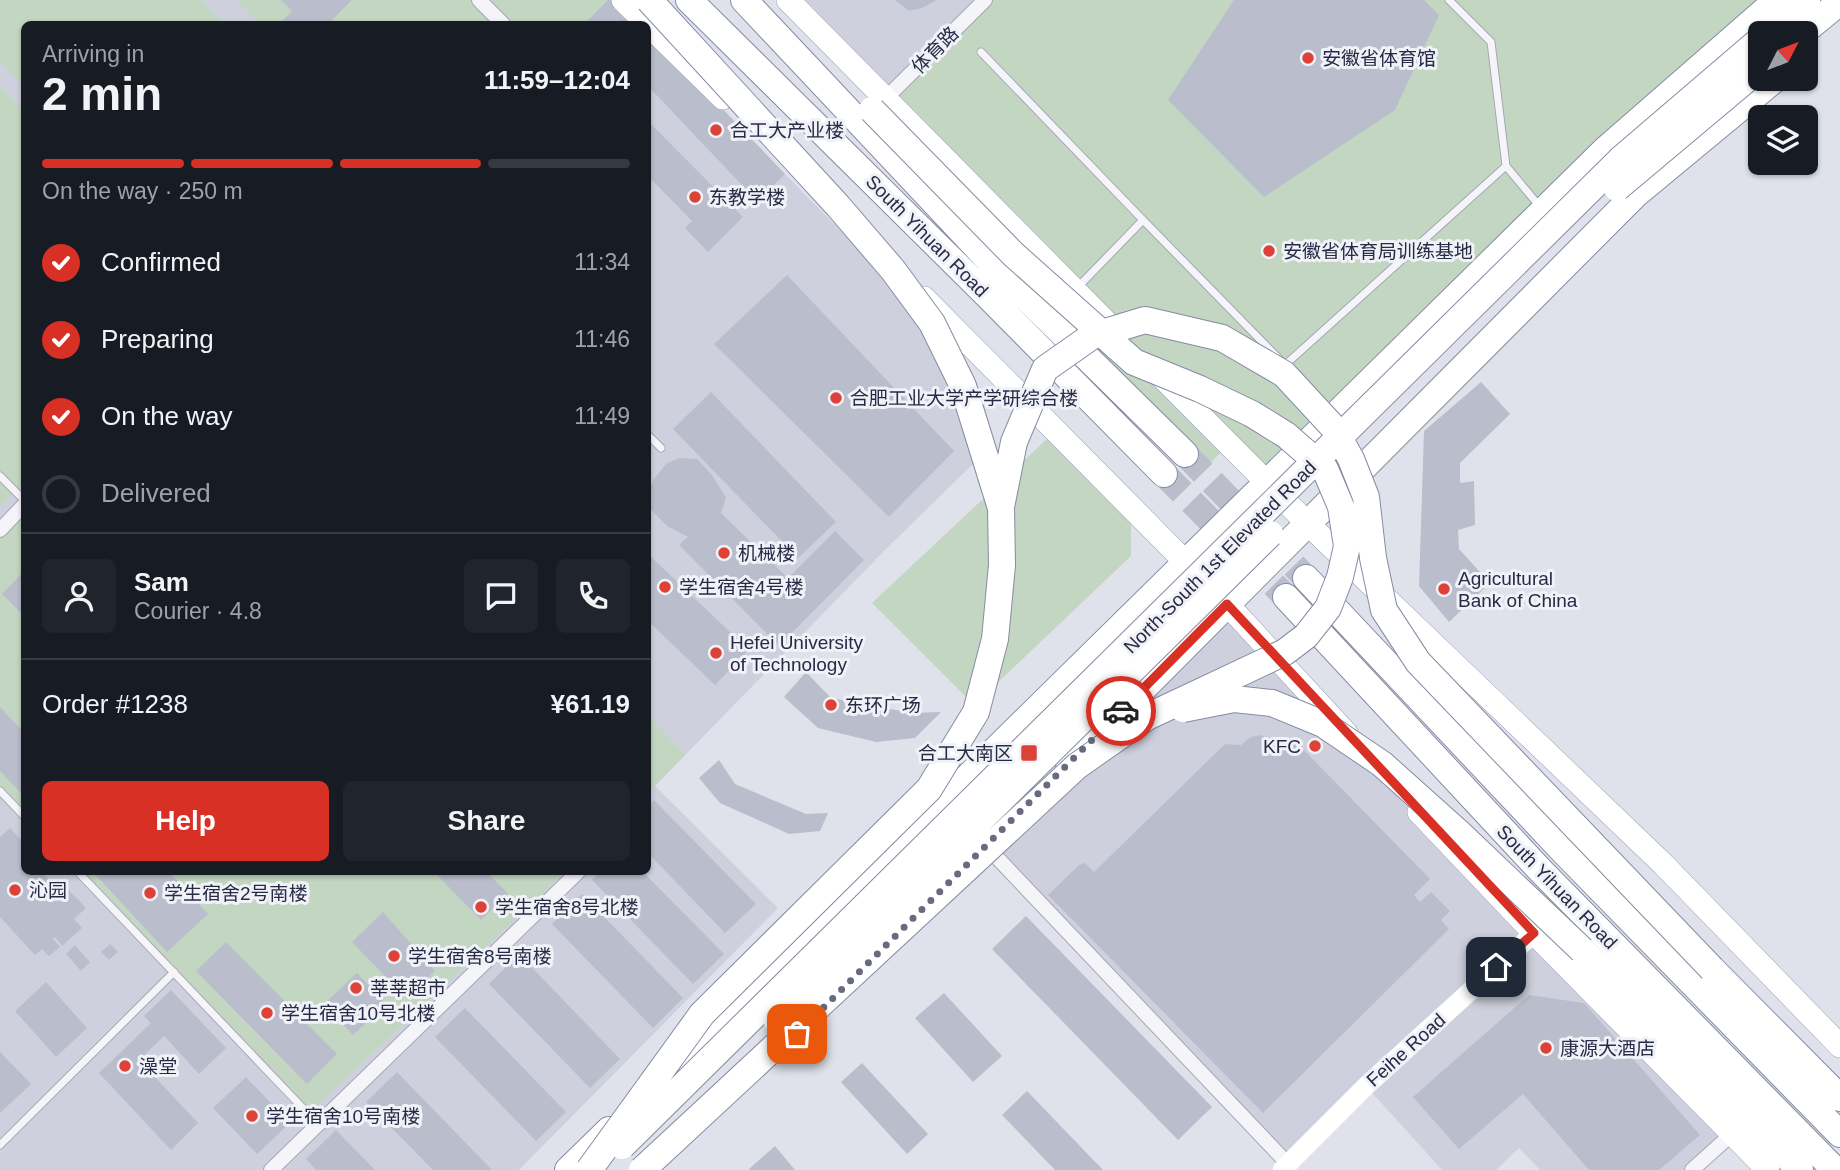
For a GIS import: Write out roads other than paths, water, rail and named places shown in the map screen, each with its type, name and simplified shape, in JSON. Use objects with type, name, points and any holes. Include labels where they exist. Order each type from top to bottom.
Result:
[{"type":"highway","points":[[649,0],[838,206],[893,270],[932,323],[963,386],[1000,507]]},
{"type":"highway","name":"South Yihuan Road","points":[[689,0],[1164,474]]},
{"type":"highway","name":"South Yihuan Road","points":[[744,0],[1001,272],[1185,454]]},
{"type":"highway","points":[[642,1170],[1077,766],[1147,717],[1285,652],[1306,636],[1328,608],[1340,577],[1347,546],[1341,507],[1325,469],[1286,435],[1252,414],[1134,362],[1013,254],[879,105],[767,0]]},
{"type":"highway","points":[[568,1170],[1606,149],[1777,0]]},
{"type":"highway","points":[[1782,21],[1807,0]]},
{"type":"highway","points":[[1817,21],[1840,2]]},
{"type":"highway","points":[[1818,43],[1840,25]]},
{"type":"highway","name":"North-South 1st Elevated Road","points":[[598,1170],[1429,352],[1621,159],[1748,50]]},
{"type":"highway","name":"North-South 1st Elevated Road","points":[[627,1170],[1626,179],[1748,78]]},
{"type":"highway","points":[[661,1170],[1635,195],[1761,91]]},
{"type":"highway","points":[[589,1170],[702,1014],[929,789],[976,712],[995,639],[1002,565],[1000,507],[1014,442],[1045,369],[1092,336],[1145,320],[1222,338],[1284,373],[1333,427],[1352,459],[1366,496],[1373,558],[1384,610],[1418,662],[1712,969],[1840,1098]]},
{"type":"highway","name":"South Yihuan Road","points":[[1306,578],[1564,852],[1840,1134]]},
{"type":"highway","name":"South Yihuan Road","points":[[1286,597],[1541,871],[1835,1170]]},
{"type":"highway","points":[[1147,717],[1234,699],[1272,702],[1323,724],[1382,764],[1459,832],[1582,950],[1800,1170]]},
{"type":"main road","points":[[623,0],[645,21]]},
{"type":"main road","points":[[788,0],[879,105],[1075,290],[1307,523],[1663,864],[1840,1046]]},
{"type":"main road","points":[[651,27],[835,207],[1227,604],[1534,933],[1768,1170]]},
{"type":"street","points":[[479,0],[500,21]]},
{"type":"street","name":"体育路","points":[[879,105],[985,0]]},
{"type":"street","points":[[0,530],[21,509]]},
{"type":"street","points":[[986,846],[1285,1167]]},
{"type":"street","points":[[271,1170],[575,875]]},
{"type":"street","name":"Feihe Road","points":[[1285,1167],[1366,1086],[1534,933]]},
{"type":"street","points":[[1692,1170],[1732,1134]]},
{"type":"lane","points":[[1449,0],[1491,42],[1506,166],[1544,211]]},
{"type":"lane","points":[[981,52],[1285,365],[1506,166]]},
{"type":"lane","points":[[1075,290],[1143,220]]},
{"type":"lane","points":[[651,438],[661,448]]},
{"type":"lane","points":[[0,476],[21,497]]},
{"type":"lane","points":[[0,791],[21,813]]},
{"type":"lane","points":[[81,875],[318,1124]]},
{"type":"lane","points":[[0,1145],[174,972]]},
{"type":"tunnel","points":[[1185,454],[1306,578]]},
{"type":"tunnel","points":[[1164,474],[1286,597]]},
{"type":"place","name":"安徽省体育馆","points":[[1308,58]]},
{"type":"place","name":"合工大产业楼","points":[[716,130]]},
{"type":"place","name":"东教学楼","points":[[695,197]]},
{"type":"place","name":"安徽省体育局训练基地","points":[[1269,251]]},
{"type":"place","name":"合肥工业大学产学研综合楼","points":[[836,398]]},
{"type":"place","name":"机械楼","points":[[724,553]]},
{"type":"place","name":"学生宿舍4号楼","points":[[665,587]]},
{"type":"place","name":"Agricultural Bank of China","points":[[1444,589]]},
{"type":"place","name":"Hefei University of Technology","points":[[716,653]]},
{"type":"place","name":"东环广场","points":[[831,705]]},
{"type":"place","name":"KFC","points":[[1315,746]]},
{"type":"place","name":"合工大南区","points":[[1029,753]]},
{"type":"place","name":"沁园","points":[[15,890]]},
{"type":"place","name":"学生宿舍2号南楼","points":[[150,893]]},
{"type":"place","name":"学生宿舍8号北楼","points":[[481,907]]},
{"type":"place","name":"学生宿舍8号南楼","points":[[394,956]]},
{"type":"place","name":"莘莘超市","points":[[356,988]]},
{"type":"place","name":"学生宿舍10号北楼","points":[[267,1013]]},
{"type":"place","name":"康源大酒店","points":[[1546,1048]]},
{"type":"place","name":"澡堂","points":[[125,1066]]},
{"type":"place","name":"学生宿舍10号南楼","points":[[252,1116]]}]
